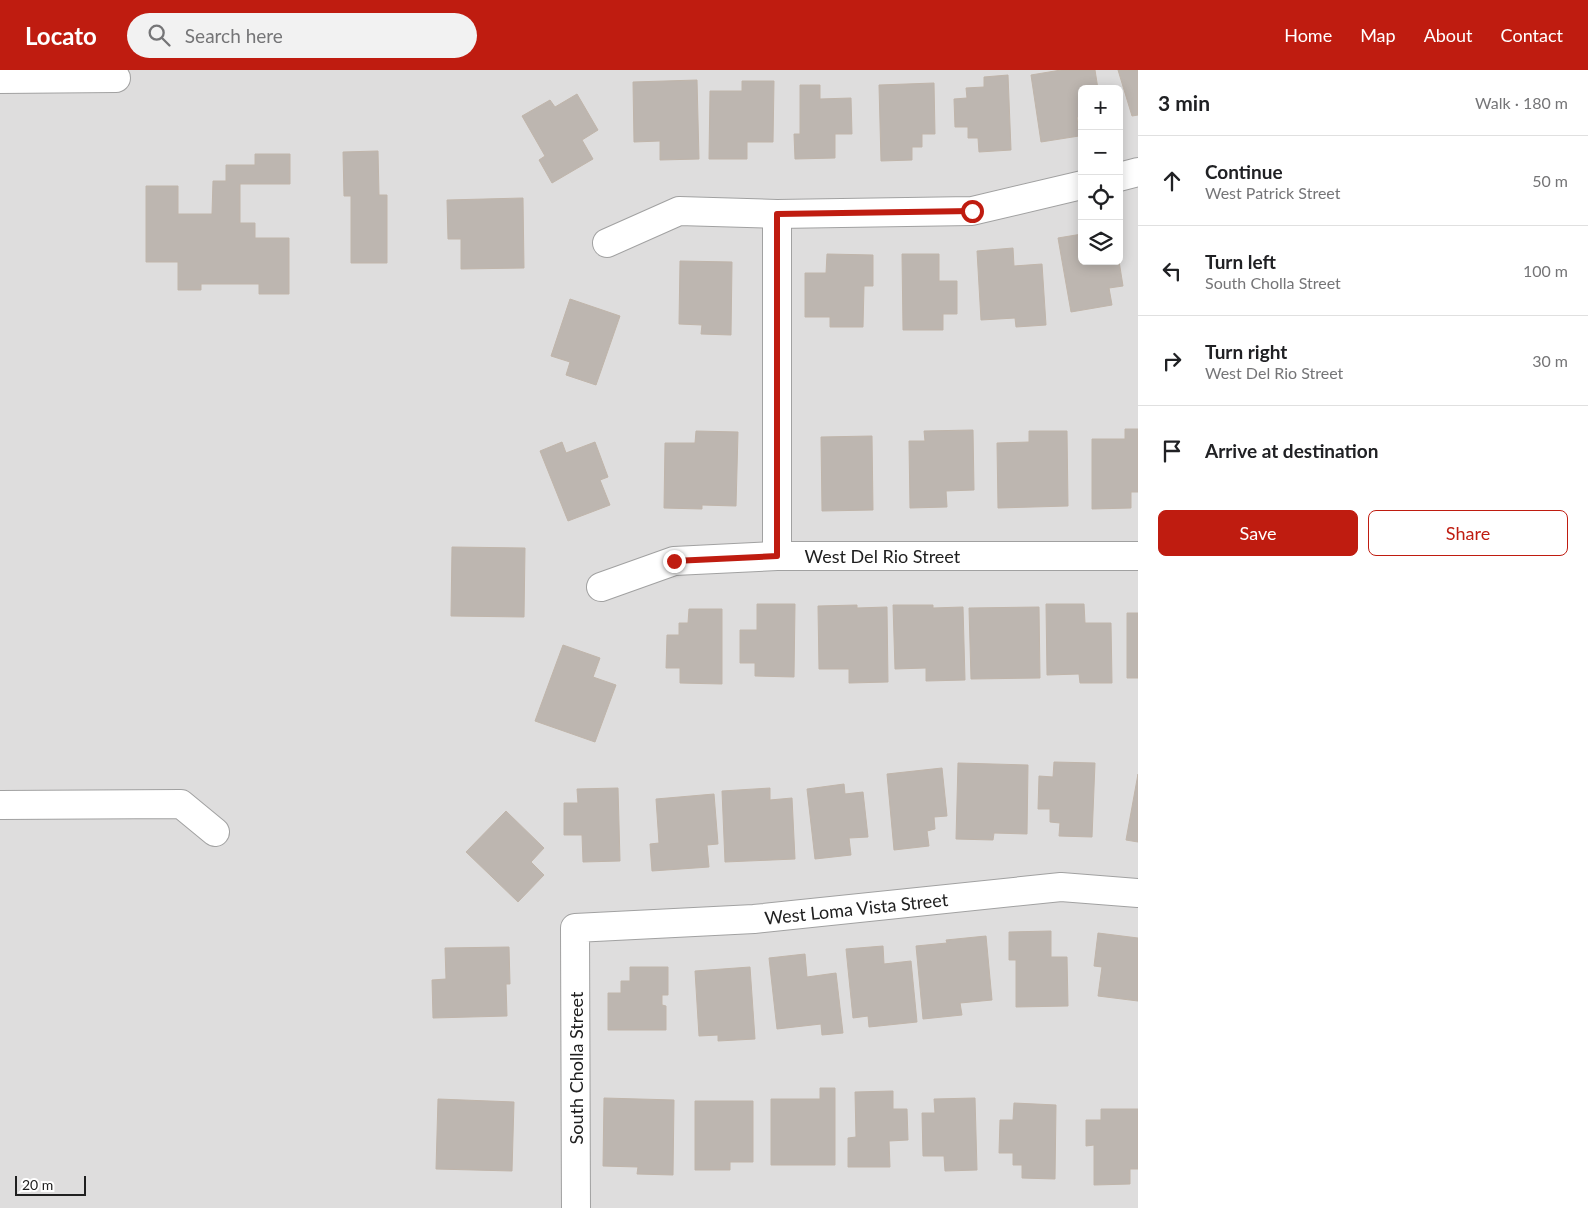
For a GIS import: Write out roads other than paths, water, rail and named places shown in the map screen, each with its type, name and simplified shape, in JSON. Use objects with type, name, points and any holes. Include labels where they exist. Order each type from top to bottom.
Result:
[{"type":"street","points":[[0,79],[116,78]]},
{"type":"street","points":[[1123,175],[1138,172]]},
{"type":"street","points":[[607,242],[679,211],[777,214],[972,211],[1078,186]]},
{"type":"street","points":[[777,214],[777,556]]},
{"type":"street","name":"West Del Rio Street","points":[[601,587],[674,561],[777,556],[1138,556]]},
{"type":"street","points":[[0,805],[180,804],[215,832]]},
{"type":"street","name":"West Loma Vista Street","points":[[575,928],[754,919],[1061,887],[1138,894]]},
{"type":"street","name":"South Cholla Street","points":[[575,928],[576,1208]]}]
